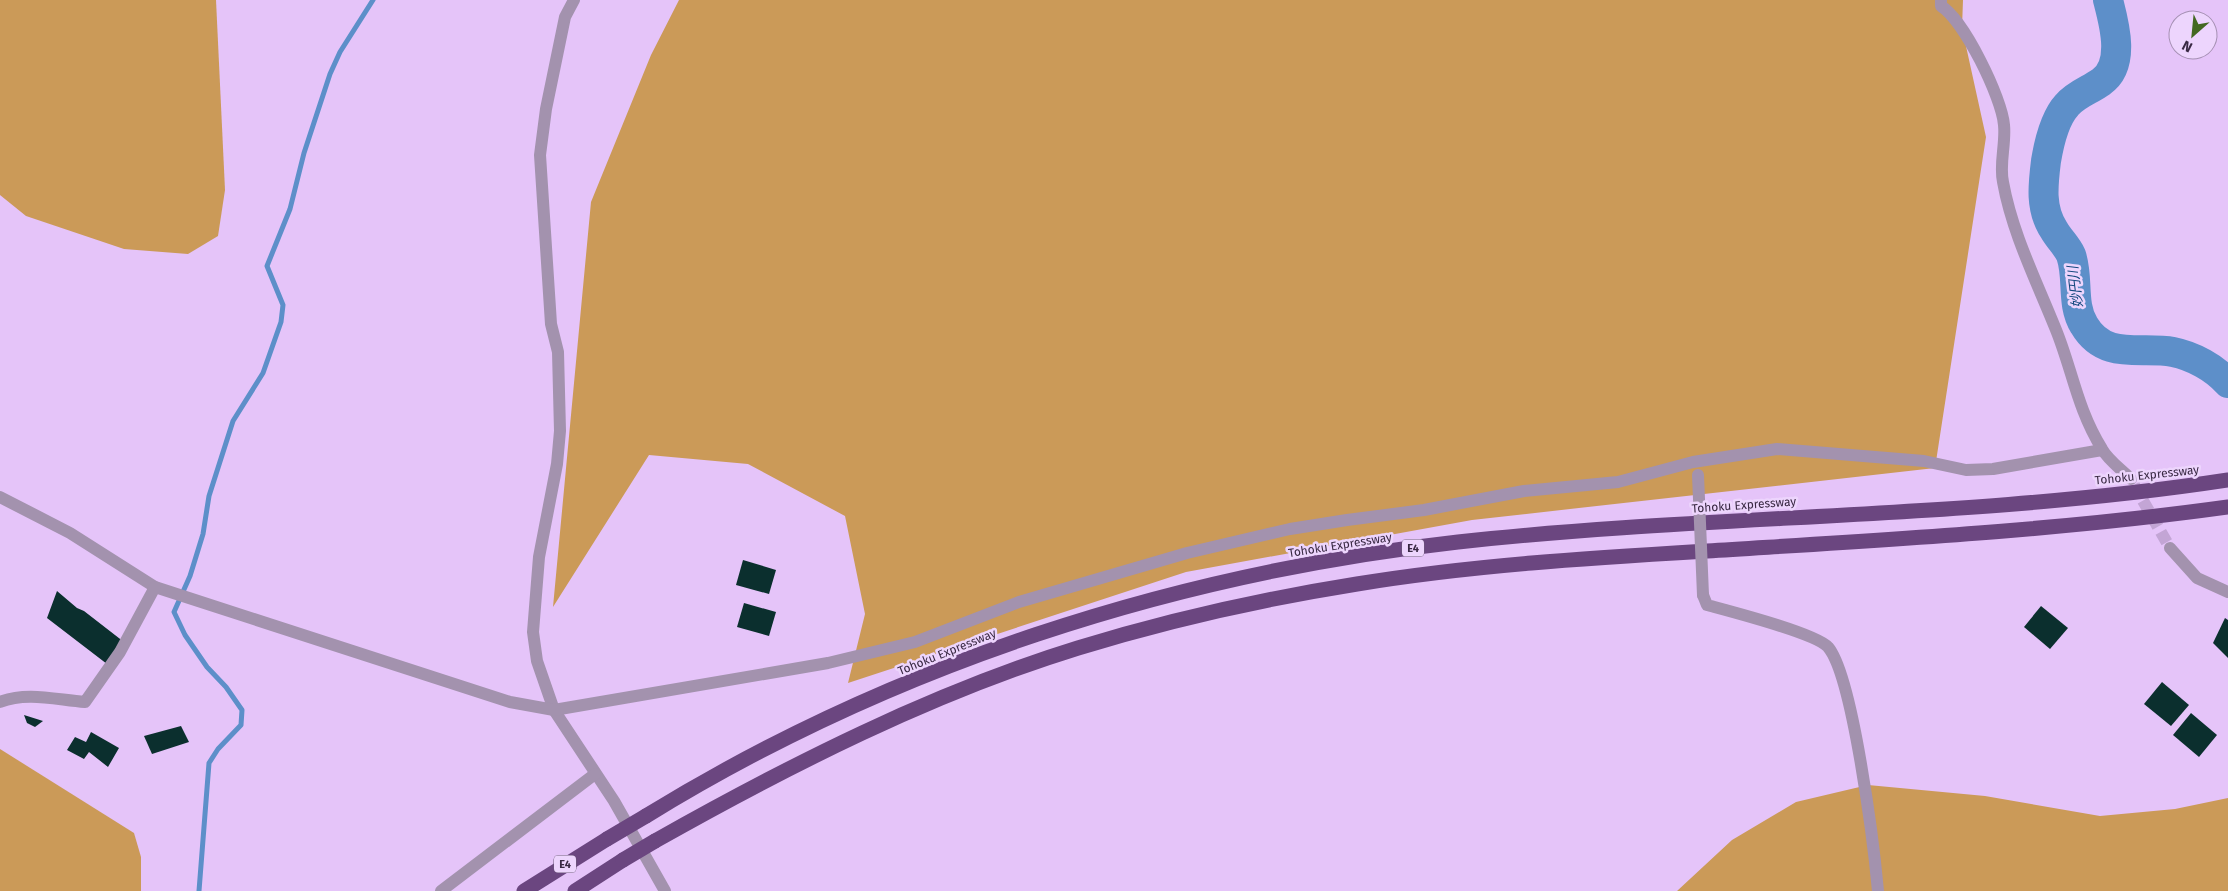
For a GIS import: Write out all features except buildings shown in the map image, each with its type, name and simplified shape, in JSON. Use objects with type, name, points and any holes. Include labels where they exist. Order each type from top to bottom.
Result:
[{"type":"highway","name":"Tohoku Expressway","points":[[524,891],[687,790],[775,744],[924,676],[1012,642],[1104,612],[1243,577],[1350,557],[1457,542],[1593,530],[2035,502],[2177,488],[2228,480]]},
{"type":"highway","name":"E4","points":[[575,891],[655,841],[816,755],[890,720],[991,679],[1077,648],[1172,622],[1269,600],[1354,584],[1532,562],[2010,531],[2111,522],[2228,507]]},
{"type":"street","points":[[574,0],[565,17],[546,109],[540,155],[550,324],[558,352],[560,431],[557,464],[539,557],[533,632],[537,661],[554,710],[614,801],[665,891]]},
{"type":"street","points":[[1941,0],[1942,6],[1964,28],[1999,104],[2004,125],[2002,180],[2026,258],[2055,327],[2078,402],[2102,450],[2131,479]]},
{"type":"street","points":[[0,497],[70,533],[161,589],[510,702],[554,710],[828,663],[915,642],[1018,602],[1187,553],[1290,529],[1424,510],[1524,491],[1618,482],[1693,462],[1777,449],[1924,461],[1966,470],[1993,469],[2102,450]]},
{"type":"street","points":[[1693,462],[1698,475],[1703,595],[1707,605],[1802,633],[1827,646],[1837,665],[1852,714],[1876,866],[1878,891]]},
{"type":"street","points":[[2170,548],[2198,578],[2228,592]]},
{"type":"street","points":[[0,702],[13,697],[35,696],[86,702],[161,589]]},
{"type":"street","points":[[442,891],[595,774]]},
{"type":"shaded area","points":[[0,0],[216,0],[225,190],[218,236],[188,254],[124,249],[26,216],[0,195]]},
{"type":"shaded area","points":[[679,0],[1963,0],[1962,28],[1986,137],[1935,468],[1472,520],[1186,572],[848,683],[865,614],[845,516],[748,464],[649,455],[553,607],[591,202],[651,55]]},
{"type":"shaded area","points":[[0,749],[134,833],[141,857],[141,891],[0,891]]},
{"type":"shaded area","points":[[1868,785],[1985,796],[2100,816],[2175,809],[2228,798],[2228,891],[1677,891],[1732,840],[1796,802]]},
{"type":"waterway","points":[[199,891],[209,763],[218,749],[241,725],[242,710],[226,687],[207,667],[185,635],[174,612],[190,576],[203,534],[209,496],[233,421],[263,373],[281,322],[283,305],[267,266],[290,209],[304,153],[330,74],[340,52],[373,0]]},
{"type":"waterway","name":"妙円川","points":[[2108,0],[2115,32],[2116,55],[2109,75],[2071,101],[2059,117],[2053,131],[2046,161],[2044,188],[2046,214],[2071,255],[2075,273],[2076,300],[2080,317],[2093,336],[2102,344],[2113,348],[2173,352],[2188,356],[2203,363],[2228,383]]},
{"type":"tunnel","points":[[2134,485],[2170,548]]}]
